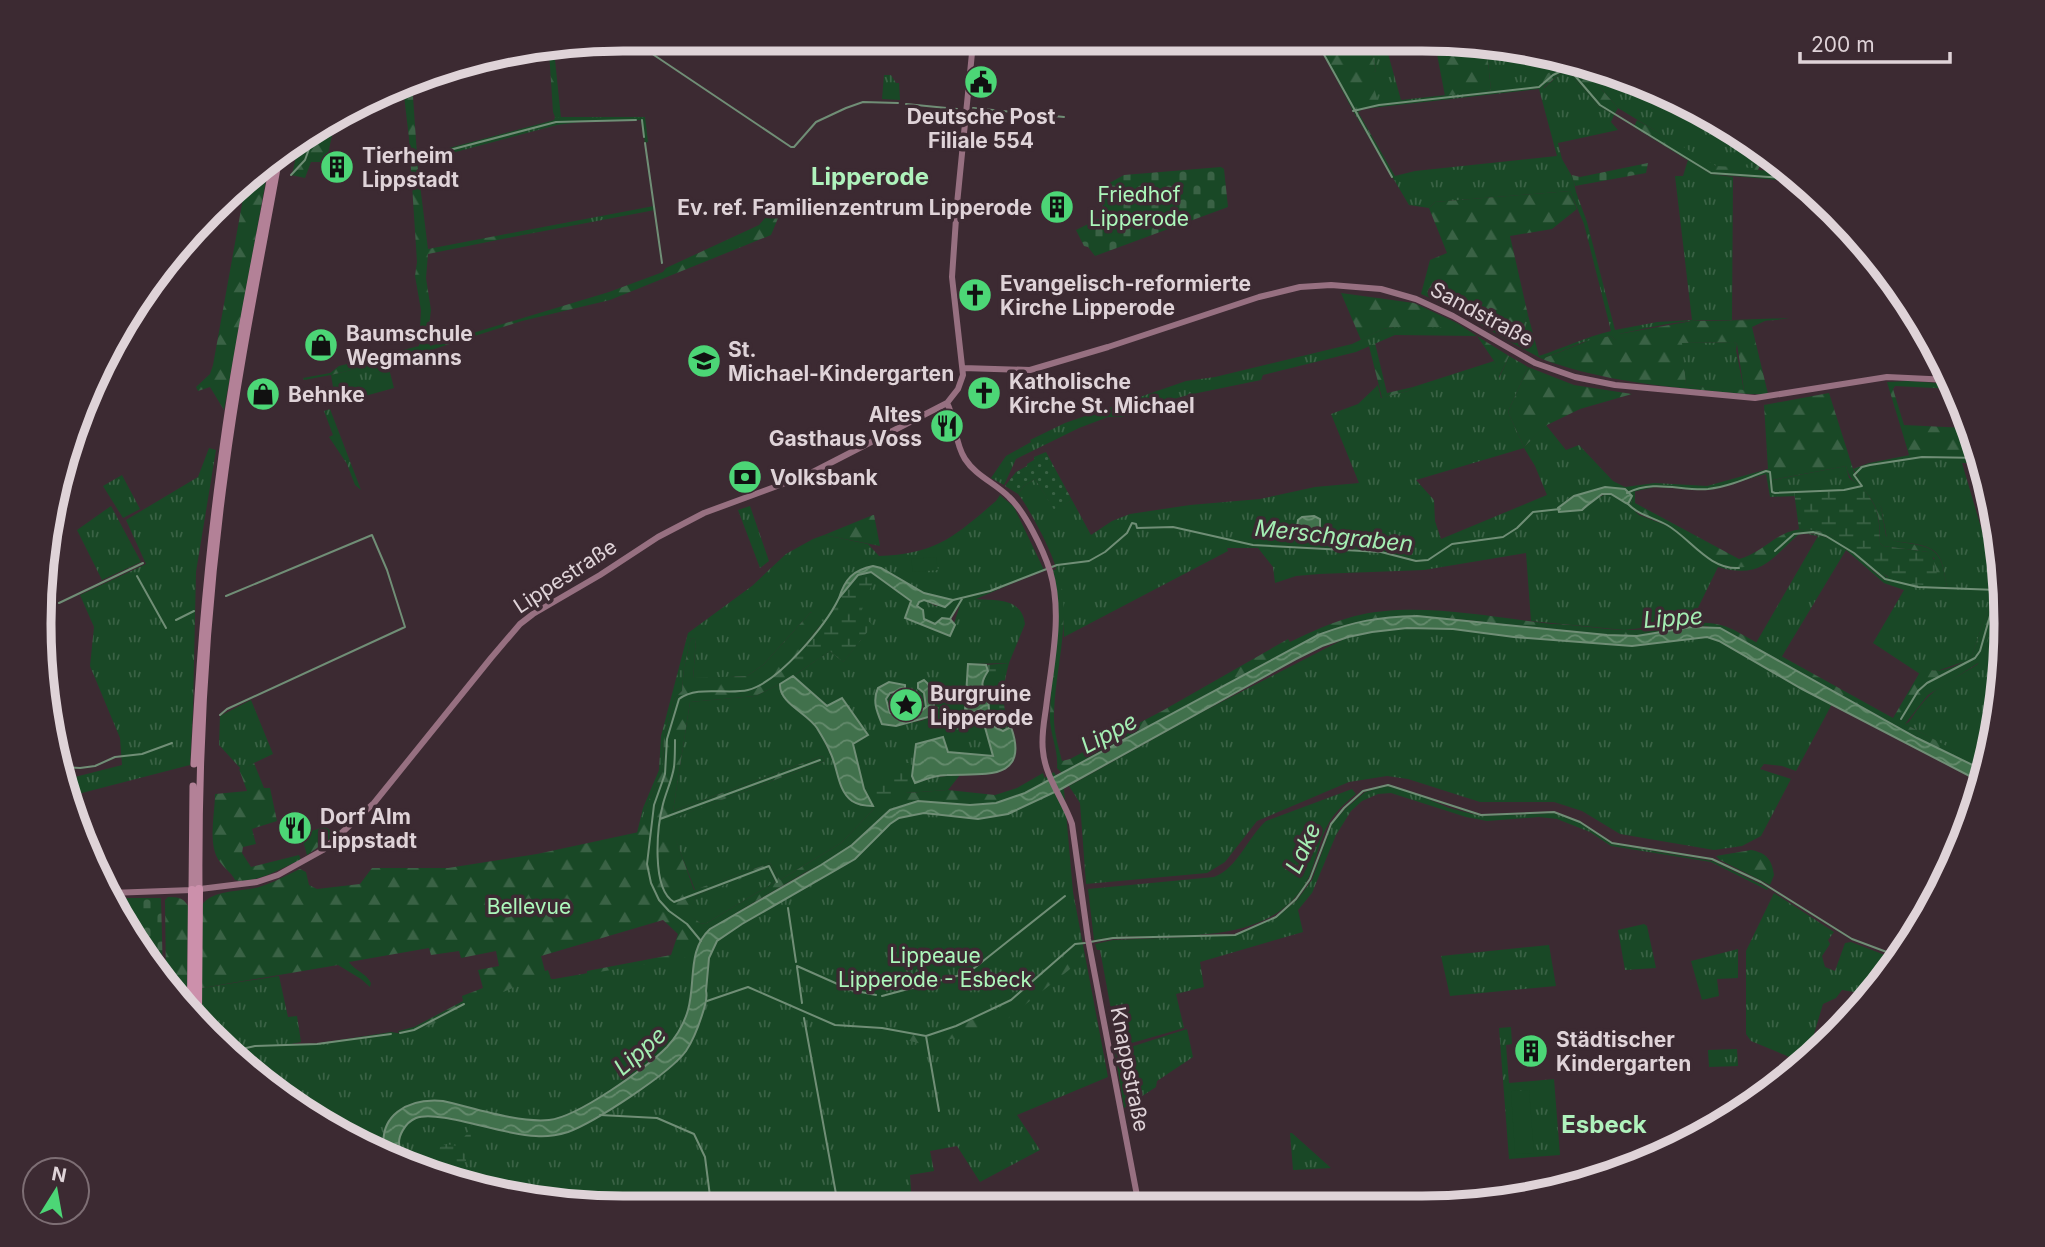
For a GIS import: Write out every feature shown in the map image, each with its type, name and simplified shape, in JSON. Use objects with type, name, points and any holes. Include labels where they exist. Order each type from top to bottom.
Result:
[{"type":"highway","points":[[196,890],[194,993],[196,1004]]},
{"type":"highway","points":[[192,1000],[194,993]]},
{"type":"main road","points":[[947,403],[958,389],[963,368],[952,277],[972,51]]},
{"type":"main road","points":[[196,890],[204,676],[216,546],[236,394],[277,167]]},
{"type":"main road","points":[[196,890],[193,801],[198,688],[210,545],[231,393],[272,171]]},
{"type":"main road","name":"Sandstraße","points":[[963,368],[1030,370],[1259,297],[1300,287],[1331,285],[1381,289],[1416,299],[1453,316],[1535,363],[1575,377],[1615,385],[1755,398],[1886,377],[1939,380]]},
{"type":"main road","name":"Lippestraße","points":[[118,893],[196,890],[257,882],[278,875],[332,844],[374,803],[491,658],[533,614],[658,537],[704,513],[807,475],[947,403]]},
{"type":"main road","name":"Knappstraße","points":[[947,403],[964,457],[976,472],[1008,496],[1019,508],[1050,571],[1054,591],[1054,647],[1042,743],[1048,772],[1070,817],[1088,943],[1137,1196]]},
{"type":"green space","points":[[1322,51],[1371,51],[1376,71],[1370,74],[1379,105],[1353,111]]},
{"type":"green space","points":[[1371,51],[1387,51],[1401,100],[1491,90],[1487,55],[1558,67],[1540,79],[1544,88],[1566,69],[1598,106],[1614,115],[1611,122],[1618,130],[1558,143],[1587,222],[1615,330],[1657,322],[1692,320],[1675,176],[1683,176],[1688,160],[1710,174],[1733,177],[1732,320],[1789,318],[1672,323],[1619,334],[1619,339],[1615,340],[1611,336],[1583,342],[1542,359],[1514,344],[1528,315],[1539,356],[1611,331],[1584,224],[1570,191],[1435,202],[1429,208],[1409,205],[1353,111],[1359,109],[1370,73],[1376,71]],"holes":[[[1539,89],[1557,156],[1415,171],[1395,176],[1358,112],[1363,109]]]},
{"type":"green space","points":[[1436,51],[1487,55],[1491,90],[1445,96]]},
{"type":"green space","points":[[555,55],[561,118],[555,117],[549,56]]},
{"type":"green space","points":[[1557,67],[1566,69],[1543,88],[1539,79]]},
{"type":"green space","points":[[1566,69],[1590,76],[1618,108],[1614,115],[1598,106]]},
{"type":"green space","points":[[884,75],[891,75],[896,83],[899,83],[900,100],[882,99]]},
{"type":"green space","points":[[1590,76],[1641,94],[1675,110],[1708,127],[1758,160],[1754,168],[1722,168],[1710,164],[1618,108]]},
{"type":"green space","points":[[413,91],[418,169],[428,249],[522,231],[523,235],[428,254],[426,278],[431,310],[428,334],[430,346],[609,292],[663,272],[666,268],[759,225],[780,207],[781,211],[771,235],[610,300],[522,321],[431,350],[304,380],[303,378],[330,373],[339,366],[419,346],[421,310],[415,276],[417,262],[404,94]]},
{"type":"green space","points":[[555,117],[645,117],[648,142],[645,143],[641,120],[588,121],[557,125],[418,162],[419,156],[554,120]]},
{"type":"green space","points":[[1637,120],[1716,166],[1754,168],[1758,160],[1761,162],[1758,170],[1772,171],[1784,180],[1710,174],[1634,127]]},
{"type":"green space","points":[[334,129],[326,162],[311,162],[305,178],[291,175],[305,160],[311,143]]},
{"type":"green space","points":[[311,143],[305,160],[292,175],[297,153]]},
{"type":"green space","points":[[1648,163],[1646,173],[1575,186],[1572,175],[1580,177]]},
{"type":"green space","name":"Friedhof Lipperode","points":[[1221,167],[1224,169],[1228,207],[1095,256],[1084,246],[1076,230],[1102,217],[1104,186],[1124,175]]},
{"type":"green space","points":[[267,176],[224,410],[210,387],[198,391],[196,387],[210,374],[244,195]]},
{"type":"green space","points":[[1570,191],[1577,209],[1552,229],[1510,236],[1528,315],[1514,344],[1450,307],[1421,294],[1430,260],[1447,253],[1429,208],[1435,202]]},
{"type":"green space","points":[[654,206],[655,210],[523,235],[522,231]]},
{"type":"green space","points":[[1341,293],[1414,303],[1457,323],[1455,327],[1394,327],[1383,329],[1361,340]]},
{"type":"green space","points":[[1767,320],[1752,327],[1768,394],[1641,383],[1601,376],[1542,359],[1590,340],[1611,336],[1615,340],[1619,338],[1619,334],[1692,321]],"holes":[[[1682,343],[1737,344],[1744,390],[1686,385]]]},
{"type":"green space","points":[[1457,323],[1477,336],[1395,335],[1356,352],[1263,375],[1261,380],[1188,395],[1148,406],[1123,417],[1108,417],[1016,459],[1004,485],[991,478],[1006,456],[1031,442],[1030,440],[1065,423],[1186,381],[1215,377],[1352,344],[1383,329],[1455,327]]},
{"type":"green space","points":[[1477,336],[1509,356],[1498,379],[1494,361]]},
{"type":"green space","points":[[1375,343],[1387,393],[1413,387],[1408,391],[1382,398],[1369,346]]},
{"type":"green space","points":[[1681,343],[1737,344],[1744,391],[1686,385]]},
{"type":"green space","points":[[1509,356],[1528,367],[1508,412],[1524,447],[1546,425],[1566,450],[1579,445],[1613,481],[1625,487],[1655,483],[1707,486],[1768,469],[1772,470],[1773,480],[1846,466],[1849,478],[1861,486],[1770,497],[1766,474],[1710,490],[1655,487],[1632,492],[1631,507],[1639,515],[1668,526],[1726,567],[1737,568],[1781,540],[1800,534],[1771,560],[1754,569],[1744,571],[1718,567],[1691,622],[1625,630],[1531,621],[1526,553],[1424,570],[1296,576],[1275,583],[1273,567],[1258,548],[1227,548],[1228,551],[1064,637],[1061,593],[1052,556],[1018,494],[1035,479],[1055,510],[1072,500],[1091,535],[1112,521],[1130,514],[1260,499],[1315,487],[1359,483],[1331,414],[1358,404],[1378,385],[1381,398],[1494,361],[1499,378]],"holes":[[[1524,448],[1547,495],[1441,539],[1435,521],[1434,500],[1416,480]],[[1605,487],[1625,489],[1628,492],[1626,503],[1608,493],[1587,503],[1582,510],[1559,511],[1568,499]]]},
{"type":"green space","points":[[387,361],[394,388],[336,404],[331,375]]},
{"type":"green space","points":[[1528,367],[1574,385],[1632,394],[1580,409],[1547,425],[1524,447],[1508,412]]},
{"type":"green space","points":[[1887,382],[1941,383],[1944,388],[1895,386],[1893,389],[1904,425],[1960,428],[1970,458],[1910,458]]},
{"type":"green space","points":[[1829,393],[1854,472],[1881,507],[1886,536],[1896,541],[1927,547],[1938,555],[1943,567],[1947,587],[1945,589],[1887,580],[1836,542],[1815,533],[1797,534],[1757,564],[1730,567],[1708,557],[1669,526],[1631,507],[1632,492],[1635,491],[1635,503],[1739,559],[1756,552],[1782,535],[1811,529],[1839,539],[1887,577],[1935,559],[1928,552],[1883,546],[1880,543],[1879,520],[1875,507],[1868,495],[1850,477],[1846,466],[1772,480],[1772,470],[1768,469],[1764,405]]},
{"type":"green space","points":[[330,409],[361,490],[355,485],[347,464],[329,437],[333,435],[324,411]]},
{"type":"green space","points":[[209,448],[216,450],[196,572],[190,765],[78,794],[79,803],[73,781],[75,777],[122,765],[120,738],[90,666],[94,627],[80,595],[146,564],[126,520],[198,477]]},
{"type":"green space","points":[[1046,452],[1072,500],[1055,511],[1035,479],[1018,494],[1005,486],[1016,472],[1034,460],[1034,457]]},
{"type":"green space","points":[[1910,455],[1911,458],[1970,458],[1971,463],[1962,463],[1990,558],[1993,596],[1972,656],[1966,661],[1937,671],[1922,669],[1920,674],[1873,643],[1904,590],[1884,583],[1846,550],[1781,658],[1756,643],[1818,536],[1805,533],[1819,535],[1835,541],[1887,580],[1947,587],[1941,561],[1934,551],[1921,545],[1887,538],[1881,507],[1853,469]]},
{"type":"green space","points":[[122,475],[140,509],[123,518],[103,486]]},
{"type":"green space","points":[[1861,486],[1877,512],[1880,543],[1883,546],[1932,554],[1940,586],[1912,584],[1891,578],[1836,538],[1826,533],[1799,529],[1794,492],[1844,490]]},
{"type":"green space","points":[[1000,495],[1014,507],[1044,570],[976,599],[1013,605],[1023,615],[1025,624],[1009,663],[968,664],[994,756],[948,752],[943,737],[916,783],[935,777],[960,775],[948,790],[905,793],[907,763],[864,789],[853,743],[867,735],[842,698],[828,706],[793,676],[830,651],[843,662],[872,626],[859,615],[876,573],[911,601],[906,618],[950,636],[960,605],[950,619],[942,618],[935,624],[924,619],[917,607],[919,602],[924,600],[936,606],[952,600],[924,593],[873,566],[830,639],[811,612],[763,665],[747,676],[693,679],[696,639],[691,638],[682,691],[674,699],[664,736],[663,769],[645,809],[640,832],[637,833],[643,808],[659,770],[661,736],[688,633],[752,586],[786,554],[813,539],[824,535],[868,544],[879,556],[915,552],[956,534]],"holes":[[[881,685],[906,687],[900,692],[887,695],[887,705],[893,715],[905,716],[924,710],[927,704],[923,690],[929,685],[935,707],[924,720],[896,726],[876,691]]]},
{"type":"green space","points":[[111,506],[141,562],[102,580],[77,530]]},
{"type":"green space","points":[[750,506],[769,561],[760,568],[738,510]]},
{"type":"green space","points":[[873,515],[880,546],[824,535]]},
{"type":"green space","points":[[936,557],[938,570],[913,572],[911,559]]},
{"type":"green space","points":[[1058,569],[1064,606],[1054,718],[1062,761],[1162,711],[1288,639],[1290,642],[1355,616],[1402,610],[1453,612],[1617,630],[1641,630],[1695,623],[1721,625],[1893,718],[1923,667],[1928,666],[1936,671],[1947,669],[1972,656],[1992,595],[1994,621],[1980,662],[1928,695],[1905,724],[1977,762],[1976,767],[1917,738],[1770,657],[1707,626],[1637,636],[1449,618],[1404,617],[1361,622],[1318,635],[1062,773],[1057,768],[1050,722],[1057,625],[1053,570]]},
{"type":"green space","points":[[865,572],[876,573],[860,615],[873,625],[843,662],[830,651],[793,676],[785,667],[833,611],[847,585]]},
{"type":"green space","name":"Bellevue","points":[[876,573],[860,615],[873,625],[843,662],[830,651],[780,684],[755,696],[690,702],[673,811],[822,756],[825,761],[669,820],[694,890],[770,863],[780,880],[841,843],[874,809],[864,789],[905,763],[906,793],[948,790],[995,795],[1017,788],[1043,773],[1046,782],[996,803],[970,805],[918,801],[890,810],[852,845],[736,913],[698,945],[695,956],[587,974],[587,971],[671,955],[678,934],[663,920],[541,956],[546,975],[402,1038],[398,1031],[414,1027],[463,1001],[462,996],[483,988],[478,970],[499,966],[496,951],[461,958],[459,951],[431,955],[429,948],[349,962],[369,979],[370,987],[338,965],[202,988],[202,905],[213,896],[259,887],[300,869],[306,872],[309,885],[317,889],[360,884],[372,868],[448,868],[537,854],[639,832],[645,809],[663,769],[664,736],[674,699],[682,691],[691,638],[696,639],[693,678],[747,676],[763,665],[811,612],[823,622],[800,650]],"holes":[[[768,869],[775,882],[705,924],[689,914],[697,895]]]},
{"type":"green space","points":[[1994,620],[1989,698],[1977,763],[1905,724],[1932,694],[1978,664]]},
{"type":"green space","points":[[1407,628],[1453,629],[1514,637],[1632,646],[1707,637],[1719,641],[1832,704],[1796,771],[1764,764],[1760,769],[1791,779],[1761,836],[1742,846],[1714,850],[1620,834],[1582,811],[1554,802],[1480,802],[1408,779],[1387,776],[1349,782],[1257,821],[1225,862],[1207,873],[1086,884],[1080,803],[1069,786],[1200,713],[1348,637]]},
{"type":"green space","points":[[1009,663],[1004,695],[1005,712],[1011,727],[1004,731],[988,720],[983,684],[988,671],[986,665]]},
{"type":"green space","points":[[780,684],[787,700],[815,725],[838,770],[863,806],[873,806],[874,809],[841,843],[780,880],[770,863],[695,890],[668,820],[825,761],[822,756],[673,811],[690,702],[755,696]]},
{"type":"green space","points":[[251,700],[273,754],[241,769],[219,745],[220,716]]},
{"type":"green space","points":[[254,763],[264,788],[270,788],[277,821],[252,829],[256,844],[243,847],[242,853],[251,867],[299,855],[301,860],[260,878],[235,880],[220,862],[214,847],[215,794],[247,791],[239,769]]},
{"type":"green space","points":[[909,763],[907,788],[873,806],[864,789]]},
{"type":"green space","name":"Lippeaue Lipperode - Esbeck","points":[[1054,772],[1064,790],[1073,892],[1108,1077],[1017,1115],[1040,1150],[980,1182],[957,1146],[930,1151],[934,1171],[910,1175],[911,1196],[586,1195],[475,1177],[404,1153],[337,1120],[275,1078],[246,1054],[202,1010],[202,988],[279,976],[288,1017],[297,1016],[301,1042],[291,1044],[314,1044],[391,1032],[405,1034],[516,981],[548,970],[551,979],[554,979],[691,955],[832,854],[884,807],[996,798],[1038,782]]},
{"type":"green space","points":[[1387,786],[1414,793],[1449,808],[1481,816],[1554,813],[1580,823],[1612,844],[1713,861],[1768,888],[1767,890],[1711,862],[1611,846],[1590,832],[1557,819],[1539,817],[1487,821],[1391,793],[1378,794],[1362,801],[1351,811],[1336,835],[1312,893],[1298,910],[1303,932],[1200,962],[1204,987],[1176,994],[1184,1028],[1118,1047],[1100,950],[1097,950],[1095,944],[1113,940],[1235,935],[1277,917],[1297,900],[1312,880],[1332,824],[1365,792]]},
{"type":"green space","points":[[1352,789],[1356,794],[1338,810],[1326,828],[1309,877],[1293,900],[1273,915],[1249,926],[1223,932],[1094,940],[1088,889],[1214,877],[1230,867],[1266,821]]},
{"type":"green space","points":[[325,827],[333,832],[337,829],[341,831],[307,855],[301,834]]},
{"type":"green space","points":[[1751,850],[1765,855],[1770,861],[1774,875],[1770,885],[1716,856]]},
{"type":"green space","points":[[768,868],[775,882],[705,924],[688,914],[697,895]]},
{"type":"green space","points":[[1774,893],[1834,932],[1822,956],[1825,967],[1835,971],[1845,943],[1851,942],[1888,956],[1859,993],[1842,990],[1836,998],[1823,1004],[1814,1034],[1807,1046],[1793,1059],[1751,1041],[1746,1034],[1746,951]]},
{"type":"green space","points":[[168,897],[180,898],[188,906],[187,994],[166,968],[165,900]]},
{"type":"green space","points":[[121,898],[161,898],[163,963],[147,942]]},
{"type":"green space","points":[[1644,924],[1647,926],[1656,968],[1625,970],[1618,930]]},
{"type":"green space","points":[[1549,945],[1556,986],[1450,996],[1441,956]]},
{"type":"green space","points":[[1082,946],[1084,958],[1006,1020],[988,1024],[959,1037],[926,1045],[895,1037],[895,1030],[927,1038],[1012,1002],[1076,947]]},
{"type":"green space","points":[[1738,949],[1738,978],[1717,979],[1719,996],[1702,1000],[1691,961]]},
{"type":"green space","points":[[1511,1027],[1512,1044],[1506,1045],[1509,1083],[1554,1079],[1560,1155],[1509,1159],[1499,1028]]},
{"type":"green space","points":[[1187,1029],[1193,1057],[1157,1081],[1156,1087],[1124,1108],[1115,1052]]},
{"type":"green space","points":[[1737,1049],[1738,1066],[1709,1067],[1708,1050]]},
{"type":"green space","points":[[1529,1090],[1534,1153],[1515,1154],[1511,1091]]},
{"type":"green space","points":[[470,1125],[485,1128],[475,1133],[462,1150],[466,1161],[455,1167],[435,1165],[442,1160],[440,1147],[446,1144],[457,1146],[469,1131]]},
{"type":"green space","points":[[1292,1133],[1331,1168],[1293,1170]]},
{"type":"green space","points":[[572,1186],[580,1194],[555,1192]]},
{"type":"water","points":[[1605,487],[1625,489],[1632,496],[1628,504],[1611,494],[1602,494],[1582,510],[1559,512],[1558,508],[1574,496]]},
{"type":"water","points":[[1314,516],[1320,519],[1320,530],[1311,532],[1297,527],[1298,520],[1302,517]]},
{"type":"water","points":[[873,566],[924,593],[953,600],[945,607],[924,600],[917,606],[923,610],[924,619],[935,624],[942,618],[950,619],[955,625],[950,636],[905,618],[911,601],[871,572],[858,575],[839,598],[851,576]]},
{"type":"water","points":[[1417,616],[1637,636],[1691,627],[1720,628],[1917,738],[1976,767],[1975,772],[1973,778],[1707,637],[1632,646],[1514,637],[1453,629],[1407,628],[1348,637],[1296,659],[1061,789],[1008,814],[978,819],[924,813],[899,818],[855,859],[717,941],[709,958],[705,1004],[696,1032],[686,1051],[648,1084],[580,1127],[552,1135],[523,1135],[426,1116],[416,1118],[405,1126],[399,1144],[402,1152],[383,1143],[385,1129],[390,1120],[407,1106],[418,1103],[443,1101],[510,1117],[549,1120],[577,1110],[628,1079],[667,1047],[677,1034],[688,1010],[695,956],[703,937],[710,929],[852,845],[890,810],[918,801],[970,805],[996,803],[1025,793],[1318,635],[1344,626],[1390,617]]},
{"type":"water","points":[[968,664],[986,665],[988,671],[982,684],[989,706],[988,720],[1003,731],[1011,727],[1015,745],[1014,758],[1008,766],[999,771],[939,776],[915,783],[912,776],[916,744],[943,737],[948,752],[993,756],[981,713],[965,711]]},
{"type":"water","points":[[793,676],[827,706],[842,698],[868,735],[853,744],[864,789],[873,806],[857,803],[847,796],[833,758],[817,728],[784,697],[780,684]]},
{"type":"water","points":[[924,680],[933,697],[932,716],[896,726],[882,724],[875,702],[878,688],[889,682],[905,685],[905,689],[890,693],[886,699],[890,713],[908,715],[926,707],[924,693],[918,688],[918,683]]},
{"type":"waterway","points":[[648,51],[791,147],[794,147],[816,122],[846,108],[863,102],[898,103]]},
{"type":"waterway","points":[[1322,51],[1392,177]]},
{"type":"waterway","points":[[1353,111],[1379,105],[1539,87],[1553,75],[1566,69]]},
{"type":"waterway","points":[[1570,70],[1600,105],[1711,173],[1781,178]]},
{"type":"waterway","points":[[906,104],[957,109]]},
{"type":"waterway","points":[[973,108],[1064,117]]},
{"type":"waterway","points":[[423,157],[556,122],[636,120]]},
{"type":"waterway","points":[[642,120],[644,137]]},
{"type":"waterway","points":[[291,175],[305,160],[311,143]]},
{"type":"waterway","points":[[645,143],[662,263]]},
{"type":"waterway","points":[[1627,493],[1657,486],[1715,488],[1766,471],[1770,472],[1772,492],[1775,493],[1844,490],[1862,486],[1854,475],[1862,467],[1922,457],[1970,458]]},
{"type":"waterway","name":"Merschgraben","points":[[1628,504],[1662,522],[1709,559],[1718,564],[1739,568]]},
{"type":"waterway","name":"Merschgraben","points":[[953,600],[990,591],[1057,565],[1089,561],[1105,552],[1127,533],[1132,523],[1136,524],[1137,528],[1173,527],[1253,545],[1381,552],[1416,561],[1428,560],[1452,544],[1503,537],[1533,512],[1560,509]]},
{"type":"waterway","name":"Merschgraben","points":[[1775,551],[1794,534],[1813,532],[1826,536],[1854,553],[1885,579],[1918,587],[1993,590]]},
{"type":"waterway","points":[[220,715],[227,709],[405,627],[387,570],[372,535],[226,596]]},
{"type":"waterway","points":[[59,603],[143,563]]},
{"type":"waterway","points":[[137,576],[166,628]]},
{"type":"waterway","points":[[701,941],[687,924],[659,900],[651,883],[647,864],[654,805],[665,774],[667,739],[679,699],[694,692],[740,691],[760,685],[787,664],[813,637],[839,598]]},
{"type":"waterway","points":[[950,619],[962,599]]},
{"type":"waterway","points":[[1901,719],[1918,691],[1927,683],[1975,658],[1980,651],[1993,603]]},
{"type":"waterway","points":[[176,620],[194,611]]},
{"type":"waterway","points":[[675,740],[674,767],[663,804],[658,842],[659,871],[667,895],[674,902],[769,866],[777,882]]},
{"type":"waterway","points":[[69,767],[95,766],[115,757],[142,754],[172,743]]},
{"type":"waterway","points":[[660,819],[820,760]]},
{"type":"waterway","name":"Lake","points":[[1090,942],[1113,938],[1235,935],[1276,917],[1296,899],[1310,879],[1331,824],[1344,808],[1363,791],[1388,785],[1481,815],[1554,812],[1580,822],[1612,843],[1712,859],[1761,882],[1852,939],[1890,953]]},
{"type":"waterway","points":[[882,996],[968,973],[1065,896]]},
{"type":"waterway","points":[[788,908],[796,962]]},
{"type":"waterway","name":"Lake","points":[[707,1001],[748,987],[835,1025],[882,1028],[926,1036],[956,1026],[1011,1000],[1075,944],[1085,943]]},
{"type":"waterway","points":[[797,966],[851,990],[876,995]]},
{"type":"waterway","points":[[797,967],[802,1003]]},
{"type":"waterway","points":[[400,1033],[414,1030],[464,1004]]},
{"type":"waterway","points":[[804,1018],[836,1196]]},
{"type":"waterway","points":[[241,1049],[255,1046],[317,1044],[391,1034]]},
{"type":"waterway","points":[[926,1036],[939,1111]]},
{"type":"waterway","points":[[600,1115],[657,1118],[694,1134],[705,1157],[710,1196]]},
{"type":"place","name":"Deutsche Post Filiale 554","points":[[981,82]]},
{"type":"place","name":"Tierheim Lippstadt","points":[[337,167]]},
{"type":"place","name":"Ev. ref. Familienzentrum Lipperode","points":[[1057,207]]},
{"type":"place","name":"Evangelisch-reformierte Kirche Lipperode","points":[[975,295]]},
{"type":"place","name":"Baumschule Wegmanns","points":[[321,345]]},
{"type":"place","name":"St. Michael-Kindergarten","points":[[704,361]]},
{"type":"place","name":"Katholische Kirche St. Michael","points":[[984,393]]},
{"type":"place","name":"Behnke","points":[[263,394]]},
{"type":"place","name":"Altes Gasthaus Voss","points":[[947,426]]},
{"type":"place","name":"Volksbank","points":[[745,477]]},
{"type":"place","name":"Burgruine Lipperode","points":[[906,705]]},
{"type":"place","name":"Dorf Alm Lippstadt","points":[[295,828]]},
{"type":"place","name":"Städtischer Kindergarten","points":[[1531,1051]]},
{"type":"district","name":"Lipperode","points":[[870,176]]},
{"type":"district","name":"Esbeck","points":[[1604,1124]]},
{"type":"water label","name":"Lippe","points":[[1673,618]]},
{"type":"water label","name":"Lippe","points":[[1109,733]]},
{"type":"water label","name":"Lippe","points":[[640,1051]]}]
